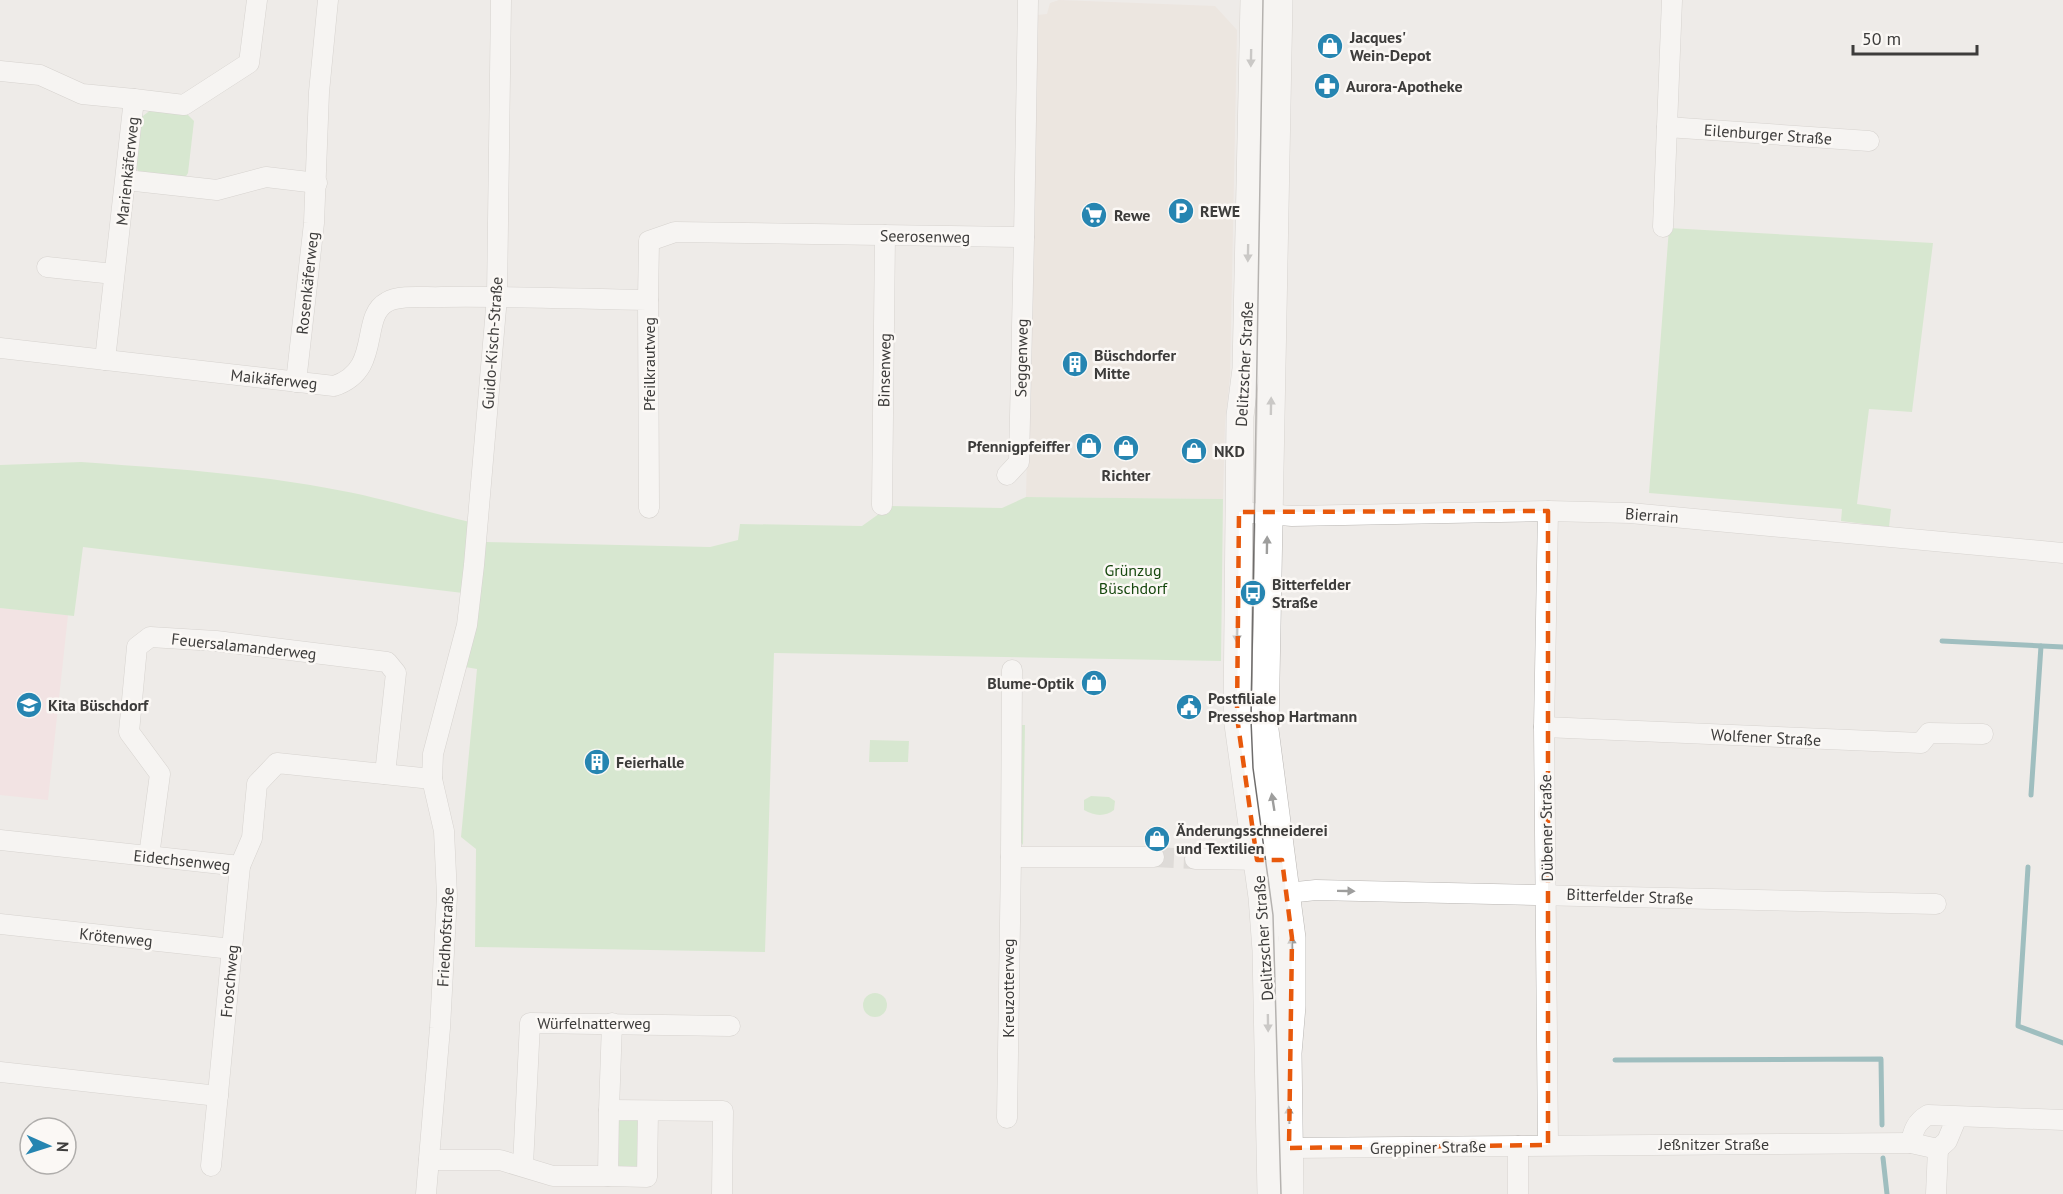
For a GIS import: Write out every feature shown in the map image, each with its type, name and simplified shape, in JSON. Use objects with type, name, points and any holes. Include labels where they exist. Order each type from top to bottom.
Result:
[{"type":"main road","name":"Delitzscher Straße","points":[[1254,0],[1246,369],[1240,416],[1237,717],[1270,860],[1287,893],[1293,972],[1288,1053],[1290,1194]]},
{"type":"main road","name":"Delitzscher Straße","points":[[1271,1194],[1266,950],[1270,860],[1265,730],[1279,0]]},
{"type":"street","name":"Marienkäferweg","points":[[105,360],[134,99],[184,105],[249,63],[257,0]]},
{"type":"street","name":"Rosenkäferweg","points":[[296,382],[317,183],[319,92],[328,0]]},
{"type":"street","name":"Guido-Kisch-Straße","points":[[452,682],[467,625],[471,594],[497,297],[501,0]]},
{"type":"street","points":[[1024,237],[1028,0]]},
{"type":"street","points":[[1663,227],[1672,0]]},
{"type":"street","points":[[0,71],[40,75],[82,94],[134,99]]},
{"type":"street","name":"Eilenburger Straße","points":[[1667,127],[1869,141]]},
{"type":"street","points":[[126,180],[217,190],[266,177],[317,183]]},
{"type":"street","name":"Seerosenweg","points":[[648,300],[649,241],[675,232],[1024,237]]},
{"type":"street","name":"Binsenweg","points":[[882,505],[885,235]]},
{"type":"street","name":"Seggenweg","points":[[1007,475],[1019,462],[1024,237]]},
{"type":"street","points":[[47,267],[114,274]]},
{"type":"street","name":"Pfeilkrautweg","points":[[497,297],[648,300],[649,508]]},
{"type":"street","name":"Maikäferweg","points":[[0,348],[334,386],[346,382],[361,370],[377,313],[386,302],[405,298],[497,297]]},
{"type":"street","name":"Bierrain","points":[[1239,512],[1292,516],[1548,511],[1641,514],[2063,554]]},
{"type":"street","name":"Dübener Straße","points":[[1548,511],[1544,727],[1548,894],[1548,1145]]},
{"type":"street","name":"Feuersalamanderweg","points":[[149,856],[160,774],[129,732],[137,647],[150,637],[216,640],[387,662],[396,673],[385,774]]},
{"type":"street","name":"Kreuzotterweg","points":[[1007,1118],[1012,670]]},
{"type":"street","name":"Friedhofstraße","points":[[426,1194],[440,1028],[447,886],[444,831],[432,779],[434,754],[452,682]]},
{"type":"street","name":"Wolfener Straße","points":[[1544,727],[1921,743],[1929,733],[1983,734]]},
{"type":"street","name":"Eidechsenweg","points":[[0,840],[240,866],[252,838],[256,784],[277,763],[432,779]]},
{"type":"street","points":[[1011,857],[1154,858]]},
{"type":"street","points":[[1195,859],[1270,860]]},
{"type":"street","name":"Froschweg","points":[[211,1166],[240,866]]},
{"type":"street","name":"Bitterfelder Straße","points":[[1287,893],[1316,890],[1936,904]]},
{"type":"street","name":"Krötenweg","points":[[0,924],[232,949]]},
{"type":"street","name":"Würfelnatterweg","points":[[523,1165],[530,1023],[730,1026]]},
{"type":"street","points":[[608,1176],[612,1023]]},
{"type":"street","points":[[0,1072],[218,1096]]},
{"type":"street","points":[[609,1110],[723,1111],[722,1194]]},
{"type":"street","points":[[429,1160],[500,1160],[523,1165],[553,1176],[647,1177],[648,1111]]},
{"type":"street","points":[[1911,1143],[1913,1131],[1920,1119],[1928,1115],[2063,1120]]},
{"type":"street","points":[[1936,1194],[1938,1149],[1947,1141],[1957,1117]]},
{"type":"street","name":"Jeßnitzer Straße","points":[[1518,1146],[1911,1143],[1938,1149]]},
{"type":"street","points":[[1518,1146],[1518,1194]]},
{"type":"street","name":"Greppiner Straße","points":[[1289,1148],[1518,1146]]},
{"type":"highlighted area","points":[[1548,511],[1548,1145],[1289,1148],[1292,938],[1282,860],[1257,860],[1237,717],[1239,512]]},
{"type":"shaded area","points":[[1059,0],[1215,6],[1237,30],[1230,377],[1225,424],[1223,499],[1026,497],[1037,15],[1047,14],[1050,3]]},
{"type":"shaded area","name":"Kita Büschdorf","points":[[0,608],[68,615],[48,800],[0,795]]},
{"type":"green space","points":[[152,109],[184,111],[194,121],[188,173],[185,178],[146,176],[138,171],[135,163],[139,119]]},
{"type":"green space","points":[[1669,228],[1933,243],[1912,412],[1869,409],[1857,504],[1891,509],[1889,527],[1841,521],[1842,509],[1649,493]]},
{"type":"green space","points":[[81,462],[266,478],[345,491],[470,522],[471,594],[83,547],[74,616],[0,608],[0,465]]},
{"type":"green space","name":"Grünzug Büschdorf","points":[[1026,497],[1223,499],[1221,661],[774,653],[765,952],[475,947],[476,849],[461,837],[477,669],[465,667],[486,542],[710,547],[738,540],[740,524],[862,526],[890,506],[1002,508]]},
{"type":"green space","points":[[1019,725],[1025,725],[1023,845],[1019,840]]},
{"type":"green space","points":[[870,740],[909,741],[908,762],[869,762]]},
{"type":"green space","points":[[1091,796],[1109,797],[1115,801],[1114,810],[1099,815],[1084,810],[1084,800]]},
{"type":"green space","points":[[875,993],[884,996],[887,1005],[884,1014],[875,1017],[866,1014],[863,1005],[866,996]]},
{"type":"green space","points":[[618,1118],[641,1120],[641,1164],[632,1169],[627,1170],[618,1165]]},
{"type":"waterway","points":[[1942,641],[2063,647]]},
{"type":"waterway","points":[[2031,795],[2041,646]]},
{"type":"waterway","points":[[2028,867],[2018,1026],[2063,1043]]},
{"type":"waterway","points":[[1615,1060],[1881,1059],[1882,1125]]},
{"type":"waterway","points":[[1883,1158],[1887,1194]]},
{"type":"tunnel","points":[[1154,857],[1195,859]]},
{"type":"tram line","points":[[1263,0],[1251,720],[1253,768],[1273,915],[1281,1194]]},
{"type":"place","name":"Jacques' Wein-Depot","points":[[1330,46]]},
{"type":"place","name":"Aurora-Apotheke","points":[[1327,86]]},
{"type":"place","name":"REWE","points":[[1181,211]]},
{"type":"place","name":"Rewe","points":[[1094,215]]},
{"type":"place","name":"Büschdorfer Mitte","points":[[1075,364]]},
{"type":"place","name":"Pfennigpfeiffer","points":[[1089,446]]},
{"type":"place","name":"Richter","points":[[1126,448]]},
{"type":"place","name":"NKD","points":[[1194,451]]},
{"type":"place","name":"Bitterfelder Straße","points":[[1253,593]]},
{"type":"place","name":"Blume-Optik","points":[[1094,683]]},
{"type":"place","name":"Kita Büschdorf","points":[[29,705]]},
{"type":"place","name":"Postfiliale Presseshop Hartmann","points":[[1189,707]]},
{"type":"place","name":"Feierhalle","points":[[597,762]]},
{"type":"place","name":"Änderungsschneiderei und Textilien","points":[[1157,839]]}]
